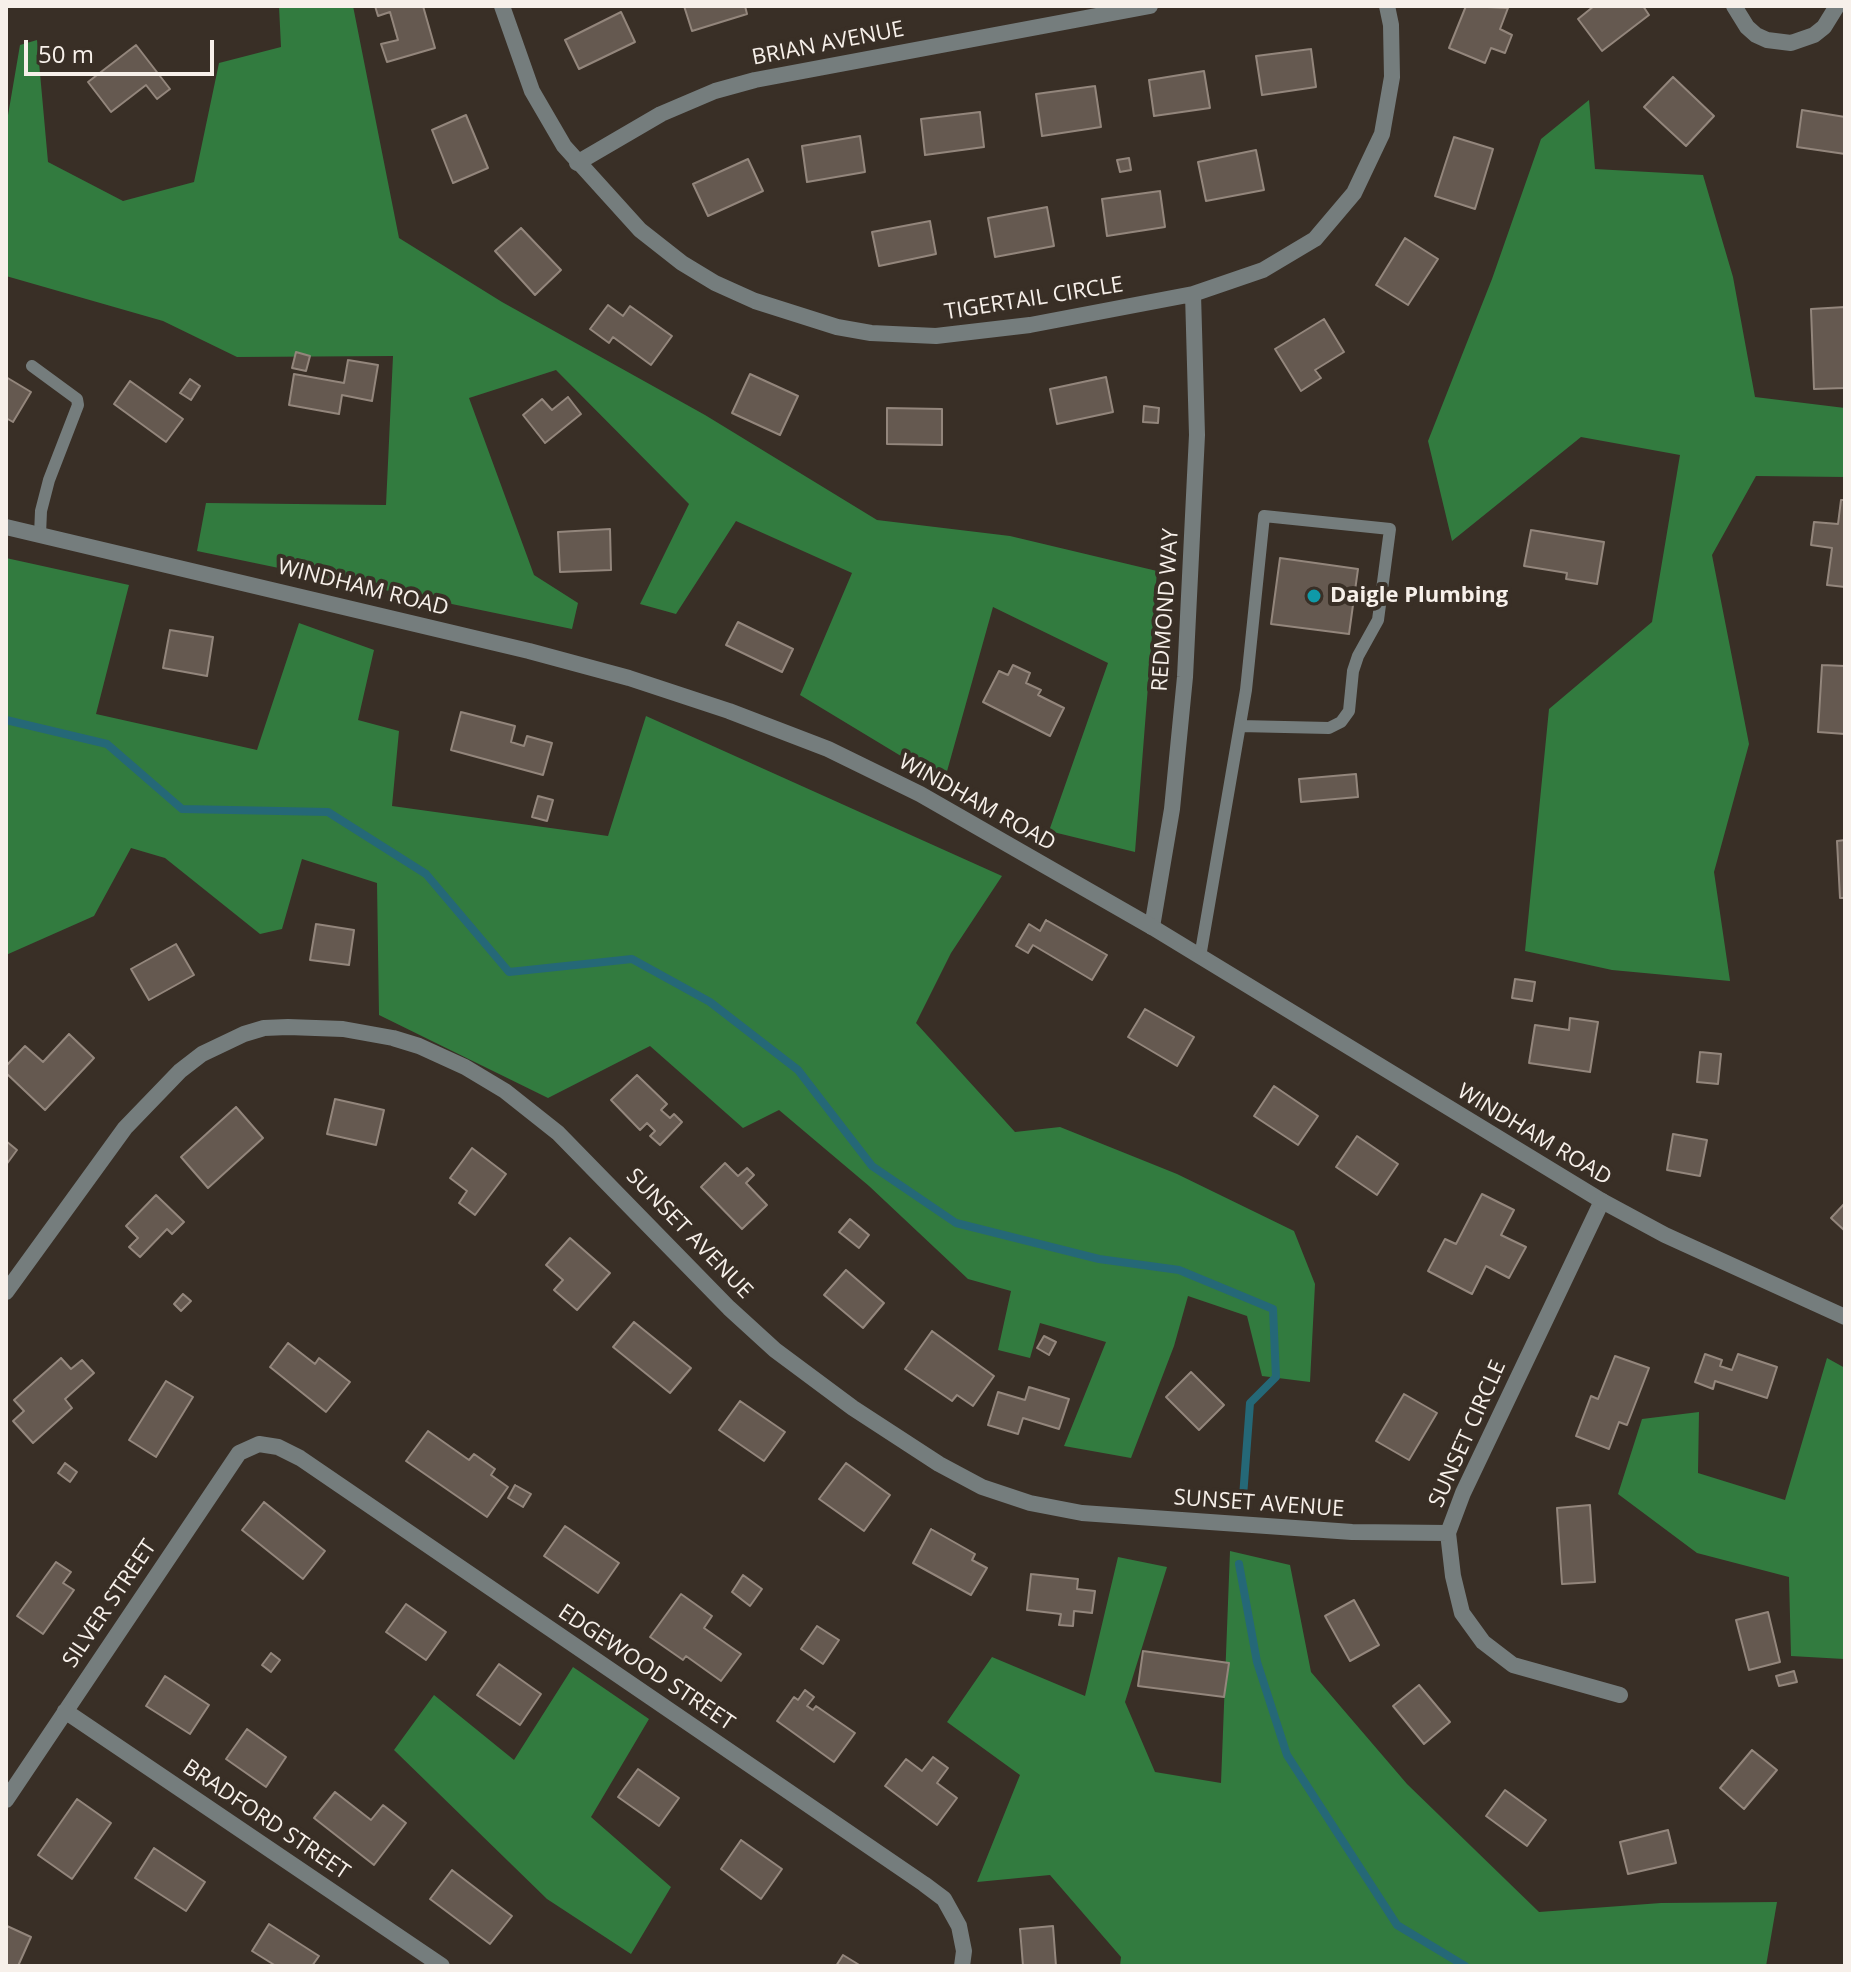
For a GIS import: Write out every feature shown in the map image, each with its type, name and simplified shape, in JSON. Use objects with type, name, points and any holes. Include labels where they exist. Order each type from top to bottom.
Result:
[{"type":"street","name":"TIGERTAIL CIRCLE","points":[[502,6],[532,91],[552,127],[577,163],[640,230],[682,263],[715,283],[755,301],[837,327],[903,335],[975,333],[1193,294],[1235,282],[1315,239],[1354,193],[1382,134],[1389,103],[1392,53],[1387,6]]},
{"type":"street","name":"BRIAN AVENUE","points":[[577,163],[661,114],[715,91],[755,80],[1150,6]]},
{"type":"street","points":[[1734,6],[1756,35],[1779,42],[1803,40],[1838,16]]},
{"type":"street","name":"REDMOND WAY","points":[[1152,927],[1172,809],[1185,677],[1197,435],[1193,294]]},
{"type":"street","name":"WINDHAM ROAD","points":[[6,527],[529,651],[629,678],[729,711],[828,749],[920,794],[1152,927],[1602,1201],[1665,1235],[1845,1317]]},
{"type":"street","name":"SUNSET AVENUE","points":[[6,1292],[125,1128],[180,1071],[202,1054],[264,1028],[343,1029],[419,1046],[465,1067],[505,1091],[558,1133],[729,1308],[775,1350],[879,1425],[939,1464],[982,1487],[1030,1503],[1082,1513],[1352,1532],[1448,1533]]},
{"type":"street","name":"SUNSET CIRCLE","points":[[1602,1201],[1463,1493],[1448,1533],[1453,1576],[1462,1613],[1483,1642],[1513,1665],[1620,1695]]},
{"type":"street","name":"SILVER STREET","points":[[6,1800],[223,1474],[239,1453],[259,1444]]},
{"type":"street","name":"EDGEWOOD STREET","points":[[259,1444],[278,1447],[300,1458],[924,1884],[944,1899],[959,1926],[964,1951],[962,1966]]},
{"type":"street","name":"BRADFORD STREET","points":[[65,1711],[442,1966]]},
{"type":"lane","points":[[32,366],[77,399],[78,405],[49,480],[41,511],[40,535]]},
{"type":"lane","points":[[1200,957],[1246,690],[1264,516],[1390,529],[1378,620],[1358,656],[1353,671],[1349,711],[1341,722],[1329,728],[1240,726]]},
{"type":"green space","points":[[279,6],[353,6],[399,238],[502,302],[705,415],[877,520],[1010,536],[1157,571],[1135,852],[1049,831],[1108,663],[993,607],[944,782],[800,695],[852,573],[736,521],[676,614],[640,604],[689,504],[556,370],[469,398],[534,575],[578,603],[572,629],[197,551],[206,503],[386,505],[393,356],[237,357],[163,321],[6,276],[6,127],[20,45],[37,40],[48,162],[123,201],[194,182],[219,63],[281,47]]},
{"type":"green space","points":[[1589,100],[1595,169],[1703,175],[1733,277],[1755,397],[1845,408],[1845,477],[1756,476],[1712,555],[1749,744],[1714,872],[1730,981],[1612,970],[1525,951],[1549,709],[1652,622],[1680,455],[1581,437],[1452,541],[1428,441],[1492,279],[1541,139]]},
{"type":"green space","points":[[6,558],[129,585],[96,714],[257,750],[299,623],[374,650],[358,720],[399,731],[392,806],[608,836],[646,716],[1002,876],[951,953],[916,1023],[1015,1132],[1060,1127],[1177,1174],[1294,1231],[1315,1284],[1310,1382],[1262,1376],[1247,1316],[1188,1296],[1174,1346],[1131,1458],[1064,1446],[1106,1342],[1040,1323],[1030,1358],[998,1350],[1011,1291],[968,1279],[869,1186],[779,1110],[743,1128],[650,1046],[548,1098],[379,1015],[377,883],[302,859],[282,929],[260,934],[165,858],[131,848],[94,916],[6,955]]},
{"type":"green space","points":[[1827,1358],[1845,1368],[1844,1659],[1791,1656],[1789,1577],[1697,1553],[1618,1494],[1642,1419],[1699,1412],[1698,1473],[1785,1500]]},
{"type":"green space","points":[[1230,1551],[1290,1565],[1311,1672],[1407,1784],[1539,1912],[1661,1903],[1777,1902],[1766,1966],[1120,1966],[1121,1957],[1050,1875],[977,1882],[1020,1775],[947,1722],[992,1657],[1085,1696],[1118,1557],[1167,1567],[1125,1702],[1155,1772],[1221,1783]]},
{"type":"green space","points":[[573,1667],[649,1719],[591,1817],[671,1887],[631,1954],[547,1899],[394,1750],[434,1695],[514,1760]]},
{"type":"building","points":[[375,6],[423,6],[435,48],[387,62],[381,44],[398,40],[390,12],[378,16]]},
{"type":"building","points":[[684,6],[745,6],[747,14],[692,31]]},
{"type":"building","points":[[1466,6],[1508,8],[1500,29],[1512,35],[1505,53],[1491,48],[1485,63],[1449,48]]},
{"type":"building","points":[[1594,6],[1643,6],[1649,15],[1602,51],[1578,19]]},
{"type":"building","points":[[621,12],[635,42],[579,69],[565,40]]},
{"type":"building","points":[[136,45],[170,89],[157,99],[146,85],[111,112],[88,82]]},
{"type":"building","points":[[1311,49],[1316,87],[1262,95],[1256,56]]},
{"type":"building","points":[[1204,71],[1210,108],[1154,116],[1149,80]]},
{"type":"building","points":[[1673,77],[1714,116],[1686,146],[1644,107]]},
{"type":"building","points":[[1095,86],[1101,127],[1042,136],[1036,94]]},
{"type":"building","points":[[1802,110],[1845,117],[1845,154],[1797,147]]},
{"type":"building","points":[[980,112],[984,147],[925,155],[921,119]]},
{"type":"building","points":[[466,115],[488,168],[453,183],[432,130]]},
{"type":"building","points":[[860,136],[865,172],[807,182],[802,146]]},
{"type":"building","points":[[1454,137],[1493,149],[1475,209],[1435,196]]},
{"type":"building","points":[[1256,150],[1264,190],[1206,201],[1198,162]]},
{"type":"building","points":[[1129,158],[1131,170],[1120,172],[1117,160]]},
{"type":"building","points":[[748,159],[763,191],[708,216],[693,184]]},
{"type":"building","points":[[1160,191],[1165,227],[1107,236],[1102,199]]},
{"type":"building","points":[[1047,207],[1054,246],[995,257],[988,218]]},
{"type":"building","points":[[930,221],[936,254],[879,266],[872,232]]},
{"type":"building","points":[[521,228],[561,270],[535,295],[495,251]]},
{"type":"building","points":[[1405,238],[1438,259],[1408,305],[1376,285]]},
{"type":"building","points":[[608,305],[623,316],[630,306],[672,336],[651,365],[613,337],[609,343],[590,329]]},
{"type":"building","points":[[1845,307],[1845,388],[1814,389],[1811,309]]},
{"type":"building","points":[[1324,319],[1344,352],[1315,370],[1321,378],[1301,391],[1275,349]]},
{"type":"building","points":[[296,352],[310,356],[306,371],[292,368]]},
{"type":"building","points":[[348,360],[378,365],[372,401],[342,395],[339,414],[289,405],[294,374],[344,383]]},
{"type":"building","points":[[750,374],[798,396],[780,435],[732,413]]},
{"type":"building","points":[[6,377],[31,392],[13,422],[6,418]]},
{"type":"building","points":[[1106,377],[1113,412],[1057,424],[1050,389]]},
{"type":"building","points":[[190,379],[200,386],[191,400],[180,393]]},
{"type":"building","points":[[130,381],[183,419],[166,442],[114,404]]},
{"type":"building","points":[[568,397],[581,414],[545,443],[523,415],[542,399],[552,410]]},
{"type":"building","points":[[1144,406],[1159,408],[1158,423],[1143,422]]},
{"type":"building","points":[[887,408],[942,409],[942,445],[887,444]]},
{"type":"building","points":[[1841,500],[1845,500],[1845,587],[1827,585],[1832,548],[1811,545],[1814,522],[1838,524]]},
{"type":"building","points":[[610,529],[611,570],[560,572],[558,532]]},
{"type":"building","points":[[1531,530],[1604,542],[1597,584],[1566,579],[1567,573],[1524,566]]},
{"type":"building","name":"Daigle Plumbing","points":[[1280,558],[1358,569],[1349,634],[1271,624]]},
{"type":"building","points":[[738,622],[793,649],[782,672],[726,645]]},
{"type":"building","points":[[170,630],[213,637],[207,676],[163,668]]},
{"type":"building","points":[[1013,665],[1030,673],[1026,683],[1041,690],[1038,695],[1064,708],[1050,736],[983,702],[999,671],[1008,675]]},
{"type":"building","points":[[1822,665],[1845,666],[1845,734],[1818,732]]},
{"type":"building","points":[[461,712],[515,726],[511,742],[524,746],[527,736],[552,743],[543,775],[451,750]]},
{"type":"building","points":[[1356,774],[1358,797],[1301,802],[1299,779]]},
{"type":"building","points":[[538,796],[553,800],[547,821],[532,817]]},
{"type":"building","points":[[1845,840],[1845,898],[1840,898],[1837,841]]},
{"type":"building","points":[[1046,920],[1107,955],[1092,980],[1033,945],[1028,953],[1016,946],[1029,924],[1040,931]]},
{"type":"building","points":[[316,924],[354,930],[349,965],[310,960]]},
{"type":"building","points":[[176,944],[194,975],[149,1000],[131,969]]},
{"type":"building","points":[[1515,979],[1535,982],[1532,1001],[1512,998]]},
{"type":"building","points":[[1145,1009],[1194,1037],[1177,1066],[1128,1037]]},
{"type":"building","points":[[1570,1018],[1598,1022],[1590,1072],[1529,1063],[1535,1025],[1569,1030]]},
{"type":"building","points":[[69,1034],[94,1058],[45,1110],[6,1073],[6,1066],[25,1046],[43,1062]]},
{"type":"building","points":[[1700,1052],[1721,1054],[1718,1084],[1697,1082]]},
{"type":"building","points":[[637,1075],[667,1104],[661,1110],[670,1118],[674,1114],[682,1122],[660,1145],[650,1136],[655,1131],[647,1123],[640,1130],[611,1100]]},
{"type":"building","points":[[1274,1086],[1318,1116],[1298,1145],[1254,1116]]},
{"type":"building","points":[[335,1099],[384,1110],[376,1145],[327,1134]]},
{"type":"building","points":[[236,1107],[263,1138],[208,1188],[181,1157]]},
{"type":"building","points":[[1673,1134],[1707,1140],[1700,1176],[1667,1170]]},
{"type":"building","points":[[1357,1136],[1398,1164],[1377,1195],[1336,1167]]},
{"type":"building","points":[[6,1141],[17,1150],[6,1165]]},
{"type":"building","points":[[472,1148],[506,1174],[475,1215],[459,1203],[467,1191],[450,1178]]},
{"type":"building","points":[[725,1163],[738,1176],[747,1168],[754,1175],[746,1183],[767,1205],[742,1229],[701,1187]]},
{"type":"building","points":[[1482,1194],[1514,1210],[1501,1235],[1526,1247],[1509,1278],[1486,1266],[1472,1294],[1428,1271],[1445,1239],[1456,1244]]},
{"type":"building","points":[[156,1195],[184,1222],[172,1234],[167,1229],[140,1257],[129,1247],[138,1238],[126,1226]]},
{"type":"building","points":[[1845,1203],[1845,1231],[1831,1218]]},
{"type":"building","points":[[850,1219],[869,1235],[859,1248],[839,1232]]},
{"type":"building","points":[[570,1238],[610,1273],[577,1310],[554,1290],[563,1280],[546,1265]]},
{"type":"building","points":[[846,1270],[884,1303],[863,1328],[824,1295]]},
{"type":"building","points":[[183,1294],[191,1301],[181,1311],[174,1304]]},
{"type":"building","points":[[634,1322],[691,1368],[670,1393],[613,1347]]},
{"type":"building","points":[[932,1331],[994,1376],[973,1406],[957,1395],[952,1401],[905,1369]]},
{"type":"building","points":[[1044,1336],[1056,1342],[1049,1355],[1037,1348]]},
{"type":"building","points":[[288,1343],[315,1364],[319,1358],[350,1382],[326,1412],[270,1367]]},
{"type":"building","points":[[1705,1354],[1722,1360],[1720,1366],[1732,1370],[1738,1354],[1777,1367],[1767,1398],[1715,1381],[1713,1389],[1695,1382]]},
{"type":"building","points":[[1615,1356],[1649,1368],[1627,1425],[1619,1422],[1609,1449],[1576,1436],[1591,1396],[1598,1399]]},
{"type":"building","points":[[61,1358],[71,1369],[82,1360],[94,1373],[65,1399],[72,1408],[33,1443],[13,1421],[24,1411],[14,1400]]},
{"type":"building","points":[[1191,1372],[1224,1405],[1199,1430],[1166,1397]]},
{"type":"building","points":[[166,1381],[193,1397],[156,1457],[129,1440]]},
{"type":"building","points":[[1029,1387],[1069,1399],[1059,1429],[1023,1418],[1018,1434],[988,1425],[998,1392],[1025,1400]]},
{"type":"building","points":[[1404,1394],[1437,1413],[1409,1460],[1376,1441]]},
{"type":"building","points":[[740,1401],[785,1432],[764,1461],[719,1430]]},
{"type":"building","points":[[428,1431],[469,1460],[474,1454],[495,1469],[491,1475],[508,1487],[487,1517],[406,1461]]},
{"type":"building","points":[[65,1463],[77,1472],[70,1482],[58,1473]]},
{"type":"building","points":[[846,1463],[890,1495],[864,1531],[819,1499]]},
{"type":"building","points":[[515,1485],[531,1494],[523,1507],[508,1498]]},
{"type":"building","points":[[264,1502],[325,1551],[303,1579],[242,1530]]},
{"type":"building","points":[[1590,1505],[1595,1582],[1562,1584],[1557,1508]]},
{"type":"building","points":[[565,1526],[619,1563],[598,1593],[544,1556]]},
{"type":"building","points":[[931,1529],[975,1554],[972,1560],[987,1568],[971,1595],[913,1563]]},
{"type":"building","points":[[56,1562],[71,1572],[63,1583],[74,1590],[43,1634],[17,1616]]},
{"type":"building","points":[[1031,1574],[1078,1579],[1077,1589],[1095,1591],[1092,1613],[1074,1611],[1073,1626],[1059,1625],[1061,1614],[1027,1610]]},
{"type":"building","points":[[743,1575],[762,1589],[750,1606],[732,1592]]},
{"type":"building","points":[[681,1594],[712,1616],[704,1628],[741,1654],[721,1681],[686,1656],[683,1660],[650,1637]]},
{"type":"building","points":[[1354,1600],[1379,1645],[1350,1661],[1325,1616]]},
{"type":"building","points":[[406,1604],[446,1632],[426,1660],[386,1632]]},
{"type":"building","points":[[1768,1612],[1780,1662],[1749,1670],[1736,1620]]},
{"type":"building","points":[[817,1626],[839,1640],[823,1664],[801,1649]]},
{"type":"building","points":[[1143,1651],[1229,1663],[1224,1697],[1138,1686]]},
{"type":"building","points":[[271,1653],[280,1660],[271,1672],[262,1665]]},
{"type":"building","points":[[499,1664],[541,1694],[520,1725],[477,1695]]},
{"type":"building","points":[[1794,1671],[1797,1682],[1779,1686],[1776,1676]]},
{"type":"building","points":[[165,1676],[209,1705],[190,1734],[146,1706]]},
{"type":"building","points":[[1419,1685],[1450,1722],[1424,1744],[1393,1706]]},
{"type":"building","points":[[805,1690],[814,1697],[807,1706],[813,1710],[816,1706],[855,1733],[834,1762],[777,1721],[794,1697],[798,1700]]},
{"type":"building","points":[[247,1729],[286,1757],[266,1787],[226,1759]]},
{"type":"building","points":[[1752,1750],[1777,1770],[1744,1809],[1720,1788]]},
{"type":"building","points":[[933,1757],[948,1768],[937,1783],[957,1798],[937,1825],[885,1786],[906,1759],[922,1771]]},
{"type":"building","points":[[638,1769],[679,1798],[659,1826],[618,1797]]},
{"type":"building","points":[[1505,1790],[1546,1820],[1527,1846],[1486,1816]]},
{"type":"building","points":[[335,1792],[371,1820],[383,1805],[406,1823],[374,1865],[314,1818]]},
{"type":"building","points":[[77,1799],[111,1823],[72,1879],[38,1855]]},
{"type":"building","points":[[1668,1830],[1676,1863],[1628,1874],[1620,1842]]},
{"type":"building","points":[[741,1840],[782,1869],[761,1899],[721,1869]]},
{"type":"building","points":[[154,1848],[205,1882],[186,1911],[135,1878]]},
{"type":"building","points":[[452,1870],[512,1916],[490,1944],[430,1899]]},
{"type":"building","points":[[269,1924],[319,1956],[312,1966],[276,1966],[252,1951]]},
{"type":"building","points":[[7,1926],[31,1937],[18,1966],[6,1966]]},
{"type":"building","points":[[1053,1926],[1056,1966],[1023,1966],[1020,1929]]},
{"type":"building","points":[[843,1955],[861,1966],[836,1966]]},
{"type":"waterway","points":[[6,720],[107,744],[182,809],[328,812],[426,874],[509,972],[632,959],[710,1002],[798,1070],[872,1166],[956,1223],[1099,1259],[1179,1270],[1273,1309],[1276,1377],[1250,1403],[1243,1497]]},
{"type":"waterway","points":[[1239,1564],[1257,1662],[1287,1755],[1397,1925],[1465,1966]]},
{"type":"place","name":"Daigle Plumbing","points":[[1314,596]]}]
